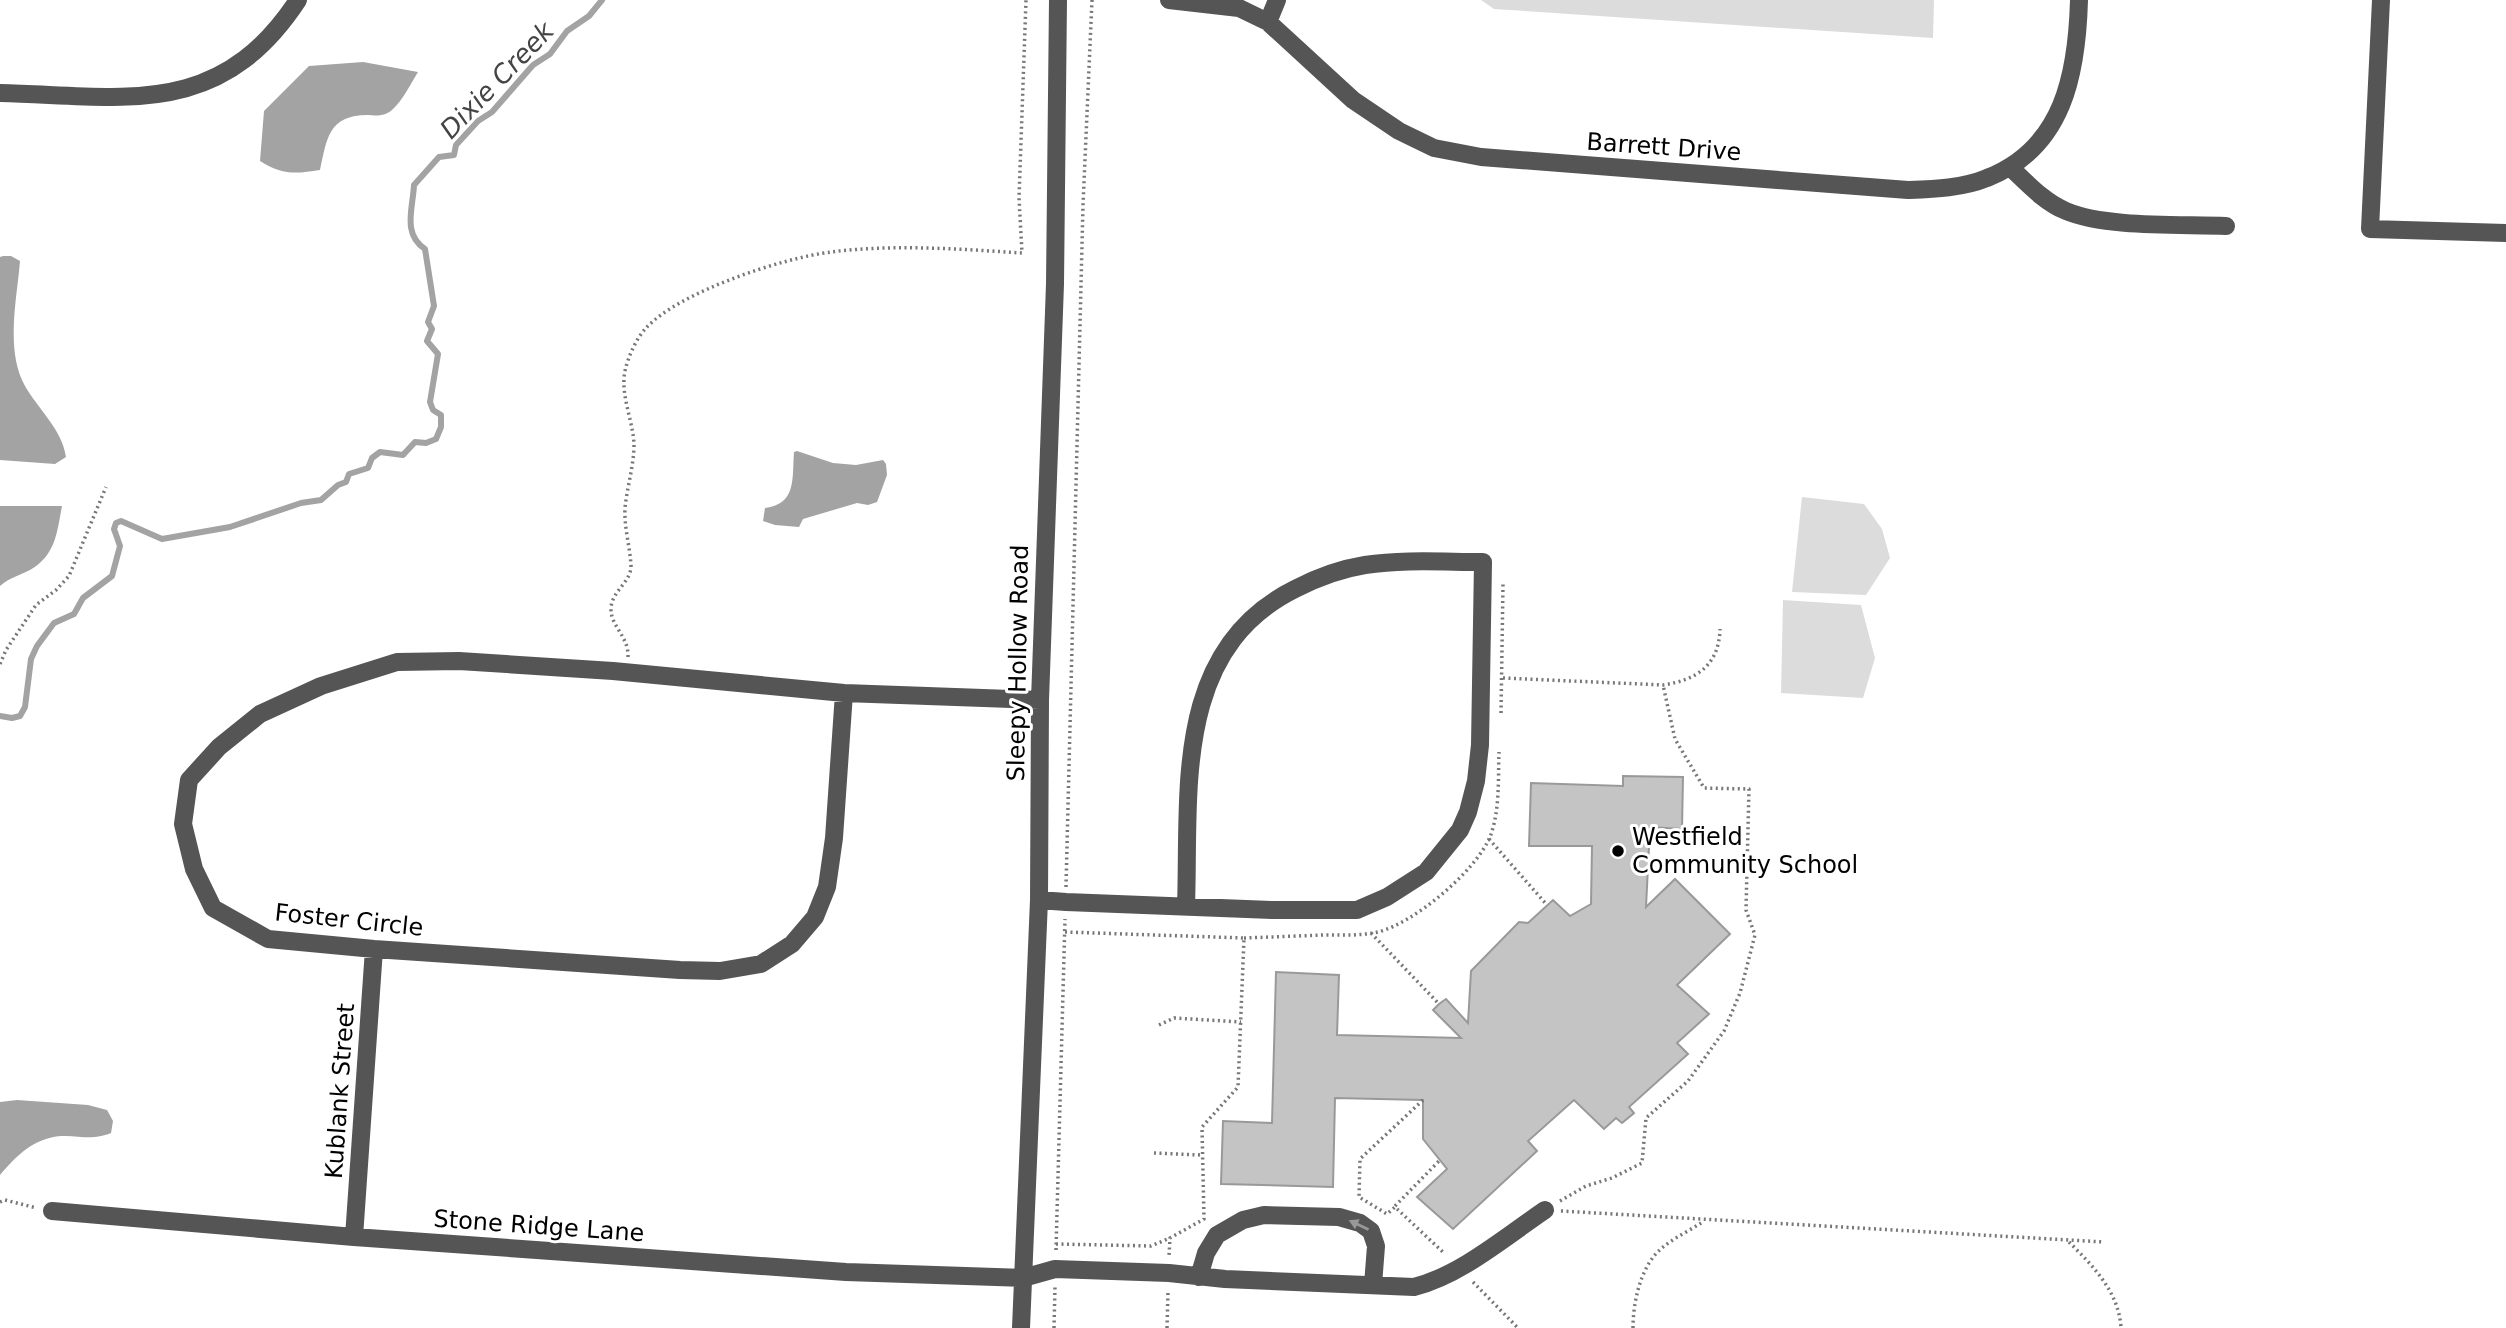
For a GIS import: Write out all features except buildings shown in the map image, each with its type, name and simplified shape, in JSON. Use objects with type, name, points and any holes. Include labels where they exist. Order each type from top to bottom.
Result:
[{"type":"street","points":[[0,93],[132,96],[171,93],[202,84],[251,57],[269,40],[298,0]]},
{"type":"street","name":"Sleepy Hollow Road","points":[[1021,1328],[1039,900],[1040,700],[1055,284],[1058,0]]},
{"type":"street","name":"Barrett Drive","points":[[1169,0],[1239,8],[1268,22],[1353,100],[1399,131],[1434,148],[1480,157],[1908,190],[1941,189],[1984,180],[2011,167],[2033,149],[2061,107],[2071,82],[2076,58],[2079,0]]},
{"type":"street","points":[[1268,22],[1277,0]]},
{"type":"street","points":[[2381,0],[2370,229],[2506,233]]},
{"type":"street","points":[[2011,167],[2042,197],[2064,210],[2094,220],[2226,226]]},
{"type":"street","points":[[1039,900],[1066,902],[1334,912],[1357,910],[1413,882],[1426,872],[1448,847],[1468,812],[1479,764],[1483,562],[1386,562],[1338,570],[1287,593],[1247,621],[1212,673],[1196,722],[1186,843],[1186,906]]},
{"type":"street","name":"Foster Circle","points":[[845,693],[834,838],[827,887],[815,917],[792,944],[761,964],[720,971],[680,970],[268,939],[213,908],[194,869],[183,824],[189,780],[219,747],[260,714],[321,686],[397,662],[459,661],[845,693],[1040,700]]},
{"type":"street","name":"Kublank Street","points":[[354,1237],[374,949]]},
{"type":"street","name":"Stone Ridge Lane","points":[[52,1211],[354,1237],[846,1272],[1023,1278],[1055,1269],[1414,1287],[1434,1282],[1459,1269],[1545,1210]]},
{"type":"street","points":[[1199,1277],[1206,1253],[1217,1235],[1243,1220],[1264,1215],[1339,1217],[1360,1223],[1371,1231],[1376,1246],[1373,1284]]},
{"type":"path","points":[[628,673],[629,645],[614,622],[611,610],[613,598],[628,578],[631,569],[625,528],[634,443],[624,380],[630,358],[645,329],[679,303],[754,271],[800,258],[830,252],[909,248],[1022,253],[1020,198],[1026,0]]},
{"type":"path","points":[[1054,1328],[1083,205],[1092,0]]},
{"type":"path","points":[[0,664],[36,605],[69,576],[106,487]]},
{"type":"path","points":[[1501,719],[1503,584]]},
{"type":"path","points":[[1502,678],[1663,685],[1689,680],[1710,663],[1716,653],[1720,629]]},
{"type":"path","points":[[1545,1210],[1586,1185],[1612,1178],[1642,1163],[1646,1118],[1688,1081],[1724,1031],[1740,993],[1755,935],[1746,910],[1749,789],[1704,788],[1675,739],[1663,685]]},
{"type":"path","points":[[1064,932],[1244,938],[1371,933],[1397,924],[1422,909],[1465,872],[1489,839],[1498,800],[1500,746]]},
{"type":"path","points":[[1489,839],[1546,905]]},
{"type":"path","points":[[1371,933],[1439,1004]]},
{"type":"path","points":[[1056,1244],[1151,1246],[1204,1219],[1202,1127],[1238,1087],[1244,938]]},
{"type":"path","points":[[1159,1025],[1174,1018],[1241,1022]]},
{"type":"path","points":[[1423,1100],[1360,1159],[1359,1196],[1387,1214],[1440,1160]]},
{"type":"path","points":[[1154,1153],[1201,1155]]},
{"type":"path","points":[[0,1202],[5,1200],[52,1211]]},
{"type":"path","points":[[1395,1207],[1518,1328]]},
{"type":"path","points":[[1545,1210],[2104,1242]]},
{"type":"path","points":[[1633,1328],[1642,1275],[1661,1249],[1707,1220]]},
{"type":"path","points":[[1167,1328],[1170,1238]]},
{"type":"path","points":[[2068,1240],[2100,1273],[2120,1313],[2121,1328]]},
{"type":"shaded area","points":[[1481,0],[1934,0],[1933,38],[1494,9]]},
{"type":"shaded area","points":[[363,62],[418,72],[400,101],[390,111],[381,115],[355,116],[337,124],[328,139],[320,170],[289,172],[275,169],[260,161],[264,111],[309,66]]},
{"type":"shaded area","points":[[11,256],[20,261],[14,324],[15,357],[25,386],[55,428],[64,447],[66,457],[55,464],[0,460],[0,257]]},
{"type":"shaded area","points":[[794,452],[833,463],[856,465],[883,460],[887,475],[877,502],[868,505],[857,503],[803,519],[799,527],[763,521],[765,508],[775,506],[788,495]]},
{"type":"shaded area","points":[[1802,497],[1864,504],[1882,529],[1890,558],[1866,595],[1792,592]]},
{"type":"shaded area","points":[[0,506],[62,506],[54,542],[45,557],[30,570],[0,586]]},
{"type":"shaded area","points":[[1783,600],[1861,605],[1875,658],[1863,698],[1781,693]]},
{"type":"shaded area","points":[[17,1100],[88,1105],[107,1110],[113,1121],[111,1133],[97,1137],[61,1136],[42,1140],[20,1154],[0,1175],[0,1102]]},
{"type":"waterway","name":"Dixie Creek","points":[[0,716],[20,716],[25,707],[31,659],[54,623],[74,614],[83,598],[112,576],[120,546],[114,529],[116,523],[121,521],[162,539],[230,527],[301,503],[321,500],[338,485],[346,482],[349,474],[368,468],[372,458],[380,452],[403,455],[415,442],[426,443],[436,439],[441,427],[441,415],[433,410],[430,402],[438,354],[427,341],[432,329],[428,322],[434,306],[425,249],[413,236],[411,228],[414,185],[439,157],[454,155],[456,145],[478,121],[492,112],[533,65],[550,54],[567,31],[589,16],[602,0]]},
{"type":"place","name":"Westfield Community School","points":[[1618,851]]}]
